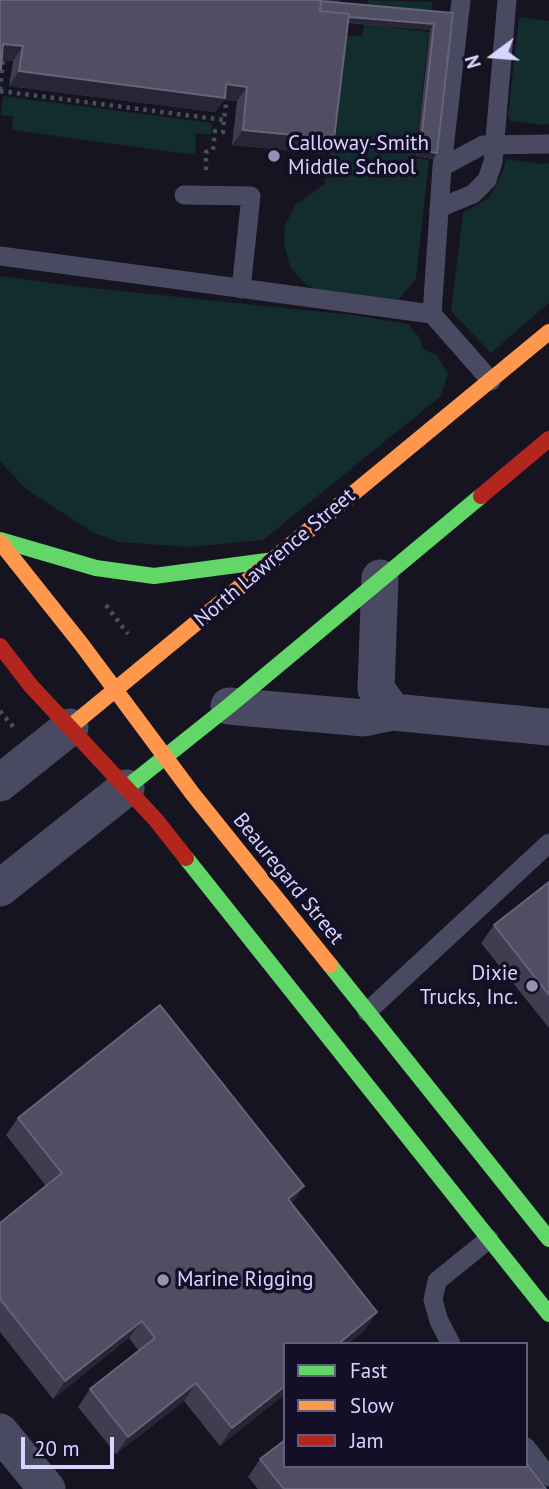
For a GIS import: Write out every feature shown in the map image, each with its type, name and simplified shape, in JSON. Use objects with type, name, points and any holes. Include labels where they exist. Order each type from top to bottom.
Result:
[{"type":"main road","name":"North Lawrence Street","points":[[70,727],[549,332]]},
{"type":"main road","points":[[126,788],[229,706],[549,439]]},
{"type":"main road","points":[[0,541],[96,568],[154,576],[274,560]]},
{"type":"main road","name":"Beauregard Street","points":[[0,541],[115,689],[191,793],[549,1239]]},
{"type":"main road","points":[[0,646],[32,686],[156,820],[549,1314]]},
{"type":"street","points":[[380,578],[376,689],[393,712]]},
{"type":"street","points":[[229,706],[364,718],[393,712],[549,727]]},
{"type":"street","name":"North Lawrence Street","points":[[0,783],[70,727]]},
{"type":"street","points":[[0,888],[126,788]]},
{"type":"street","points":[[0,1432],[47,1489]]},
{"type":"lane","points":[[432,314],[442,167],[461,0]]},
{"type":"lane","points":[[439,208],[473,194],[487,180],[494,162],[507,0]]},
{"type":"lane","points":[[442,167],[483,145],[549,144]]},
{"type":"lane","points":[[184,195],[251,196],[240,289]]},
{"type":"lane","points":[[0,256],[432,314],[491,381]]},
{"type":"lane","points":[[368,1012],[549,843]]},
{"type":"lane","points":[[450,1342],[439,1321],[433,1300],[438,1281],[489,1239]]},
{"type":"lane","points":[[528,1450],[549,1476]]},
{"type":"path","points":[[3,60],[0,90],[224,120]]},
{"type":"path","points":[[207,195],[206,152],[214,150],[215,131],[223,132],[226,104]]},
{"type":"path","points":[[100,597],[133,640]]},
{"type":"path","points":[[107,625],[116,618]]},
{"type":"path","points":[[0,710],[19,733]]},
{"type":"green space","points":[[368,0],[432,2],[431,18],[366,12]]},
{"type":"green space","points":[[519,17],[549,21],[549,124],[510,121],[508,116]]},
{"type":"green space","points":[[364,24],[429,32],[415,158],[429,160],[416,279],[398,300],[316,290],[304,283],[290,267],[284,244],[285,225],[296,204],[325,184],[343,36],[362,36]]},
{"type":"green space","points":[[3,96],[212,123],[211,135],[196,133],[195,155],[12,130],[13,116],[1,115]]},
{"type":"green space","points":[[506,159],[549,163],[549,303],[491,353],[451,311],[463,213],[489,198]]},
{"type":"green space","points":[[0,276],[352,315],[408,324],[420,338],[423,349],[437,355],[448,373],[440,397],[263,540],[190,547],[118,542],[92,532],[26,489],[0,461]]},
{"type":"building","points":[[0,0],[321,0],[320,11],[349,14],[334,139],[243,130],[247,87],[226,84],[225,98],[19,71],[23,46],[3,44],[0,69]]},
{"type":"building","points":[[321,1],[453,13],[437,153],[420,150],[434,24],[349,17],[349,14],[320,11]]},
{"type":"building","points":[[549,882],[549,995],[494,925]]},
{"type":"building","name":"Marine Rigging","points":[[160,1005],[304,1186],[288,1199],[377,1312],[340,1342],[283,1342],[283,1388],[232,1428],[196,1383],[128,1437],[90,1389],[155,1338],[142,1321],[65,1381],[0,1299],[0,1223],[62,1173],[18,1118]]},
{"type":"building","points":[[283,1442],[283,1468],[528,1468],[528,1466],[546,1489],[284,1489],[260,1459]]},
{"type":"traffic: fast","points":[[126,788],[229,706],[481,496]]},
{"type":"traffic: fast","points":[[0,540],[96,568],[154,576],[274,560]]},
{"type":"traffic: fast","points":[[186,858],[549,1314]]},
{"type":"traffic: fast","points":[[330,965],[549,1239]]},
{"type":"traffic: slow","points":[[70,727],[549,332]]},
{"type":"traffic: slow","points":[[0,542],[82,645],[192,793],[330,965]]},
{"type":"traffic: jam","points":[[481,496],[549,439]]},
{"type":"traffic: jam","points":[[0,646],[31,686],[156,820],[186,858]]},
{"type":"place","name":"Calloway-Smith Middle School","points":[[274,156]]},
{"type":"place","name":"Dixie Trucks, Inc.","points":[[532,986]]},
{"type":"place","name":"Marine Rigging","points":[[163,1280]]}]
